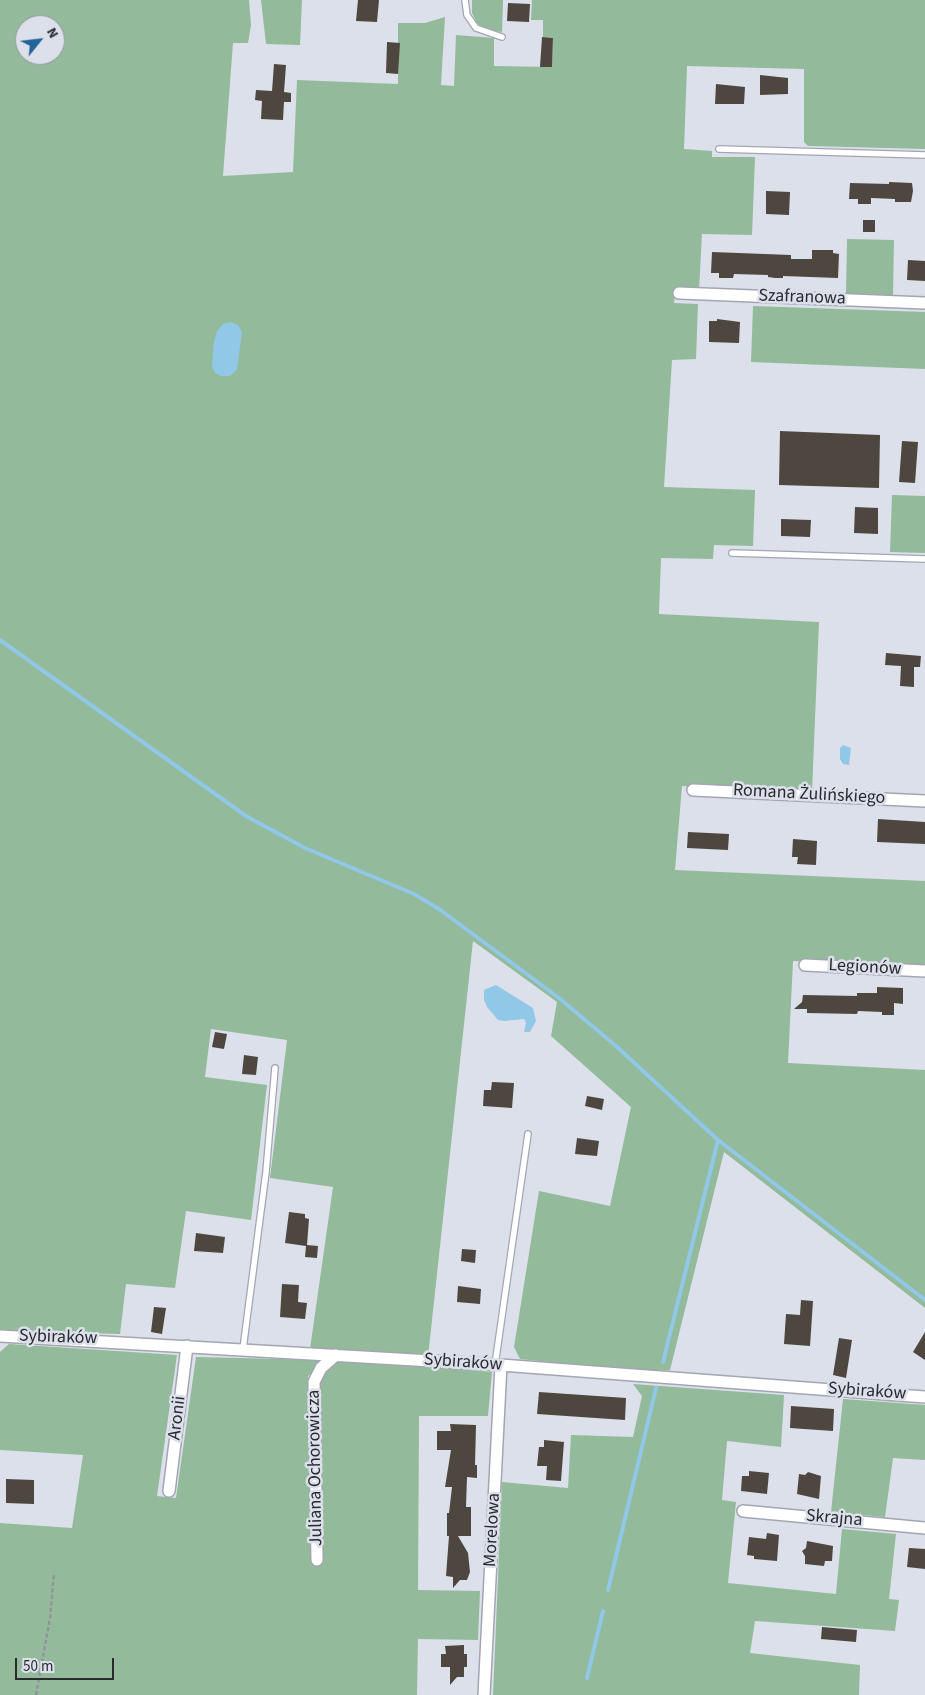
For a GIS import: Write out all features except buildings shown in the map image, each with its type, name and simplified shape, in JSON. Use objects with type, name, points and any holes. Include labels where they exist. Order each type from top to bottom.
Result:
[{"type":"street","name":"Szafranowa","points":[[678,293],[925,303]]},
{"type":"street","name":"Romana Żulińskiego","points":[[693,790],[925,801]]},
{"type":"street","name":"Legionów","points":[[805,965],[925,971]]},
{"type":"street","name":"Sybiraków","points":[[0,1336],[498,1365],[925,1397]]},
{"type":"street","name":"Aronii","points":[[169,1491],[187,1346]]},
{"type":"street","name":"Juliana Ochorowicza","points":[[317,1560],[314,1382],[321,1368],[336,1355]]},
{"type":"street","name":"Morelowa","points":[[484,1695],[498,1365]]},
{"type":"street","name":"Skrajna","points":[[743,1511],[925,1528]]},
{"type":"lane","points":[[465,0],[467,15],[476,28],[502,37]]},
{"type":"lane","points":[[719,149],[925,155]]},
{"type":"lane","points":[[732,553],[925,559]]},
{"type":"lane","points":[[243,1349],[266,1172],[275,1068]]},
{"type":"lane","points":[[498,1365],[528,1134]]},
{"type":"path","points":[[36,1695],[50,1618],[54,1573]]},
{"type":"green space","points":[[0,0],[249,0],[251,25],[248,43],[233,43],[223,176],[293,172],[297,80],[398,84],[398,23],[425,23],[445,17],[441,85],[454,86],[456,35],[494,38],[494,66],[552,67],[553,38],[543,37],[543,20],[531,20],[532,0],[925,0],[925,149],[808,146],[804,142],[804,69],[687,66],[684,149],[712,151],[712,157],[755,157],[752,235],[702,234],[699,290],[676,288],[674,303],[698,304],[696,359],[672,360],[664,487],[755,490],[753,546],[714,545],[713,559],[661,558],[659,614],[819,622],[812,792],[682,786],[675,870],[925,881],[925,966],[793,961],[788,1063],[925,1070],[925,1308],[724,1152],[670,1370],[645,1372],[520,1359],[514,1347],[539,1191],[610,1206],[631,1107],[551,1036],[557,1002],[473,941],[428,1357],[310,1349],[333,1187],[270,1178],[287,1040],[211,1029],[205,1077],[267,1085],[251,1220],[186,1211],[175,1288],[126,1284],[120,1334],[0,1331]]},
{"type":"green space","points":[[261,0],[302,0],[300,45],[266,44]]},
{"type":"green space","points":[[472,0],[503,0],[502,32],[485,30],[477,23],[472,13]]},
{"type":"green space","points":[[847,239],[894,240],[893,296],[846,294]]},
{"type":"green space","points":[[753,306],[925,312],[925,369],[751,362]]},
{"type":"green space","points":[[892,495],[925,496],[925,553],[890,552]]},
{"type":"green space","points":[[9,1344],[177,1355],[157,1496],[176,1498],[196,1357],[325,1360],[308,1376],[312,1564],[322,1563],[319,1383],[324,1372],[340,1358],[492,1372],[488,1416],[419,1416],[418,1590],[480,1591],[478,1640],[418,1639],[417,1695],[0,1695],[0,1523],[72,1528],[83,1455],[0,1450],[0,1352]]},
{"type":"green space","points":[[633,1384],[784,1395],[781,1447],[727,1441],[722,1500],[736,1502],[728,1583],[836,1594],[842,1529],[896,1534],[889,1599],[899,1600],[895,1631],[755,1621],[750,1653],[860,1665],[859,1695],[493,1695],[502,1482],[568,1488],[571,1435],[633,1437],[642,1396]]},
{"type":"green space","points":[[843,1399],[925,1405],[925,1460],[893,1458],[885,1517],[831,1512]]},
{"type":"water","points":[[231,322],[238,325],[242,332],[237,370],[230,376],[221,376],[215,373],[212,367],[214,341],[217,331],[223,324]]},
{"type":"water","points":[[843,745],[851,748],[849,765],[843,764],[840,759],[840,748]]},
{"type":"water","points":[[496,985],[533,1008],[536,1021],[530,1032],[524,1032],[526,1023],[524,1019],[498,1020],[487,1007],[484,1000],[484,990]]},
{"type":"waterway","points":[[0,640],[246,816],[305,848],[414,894],[439,909],[559,998],[616,1046],[718,1140],[925,1300]]},
{"type":"waterway","points":[[663,1362],[718,1140]]},
{"type":"waterway","points":[[608,1590],[656,1388]]},
{"type":"waterway","points":[[587,1678],[603,1611]]}]
